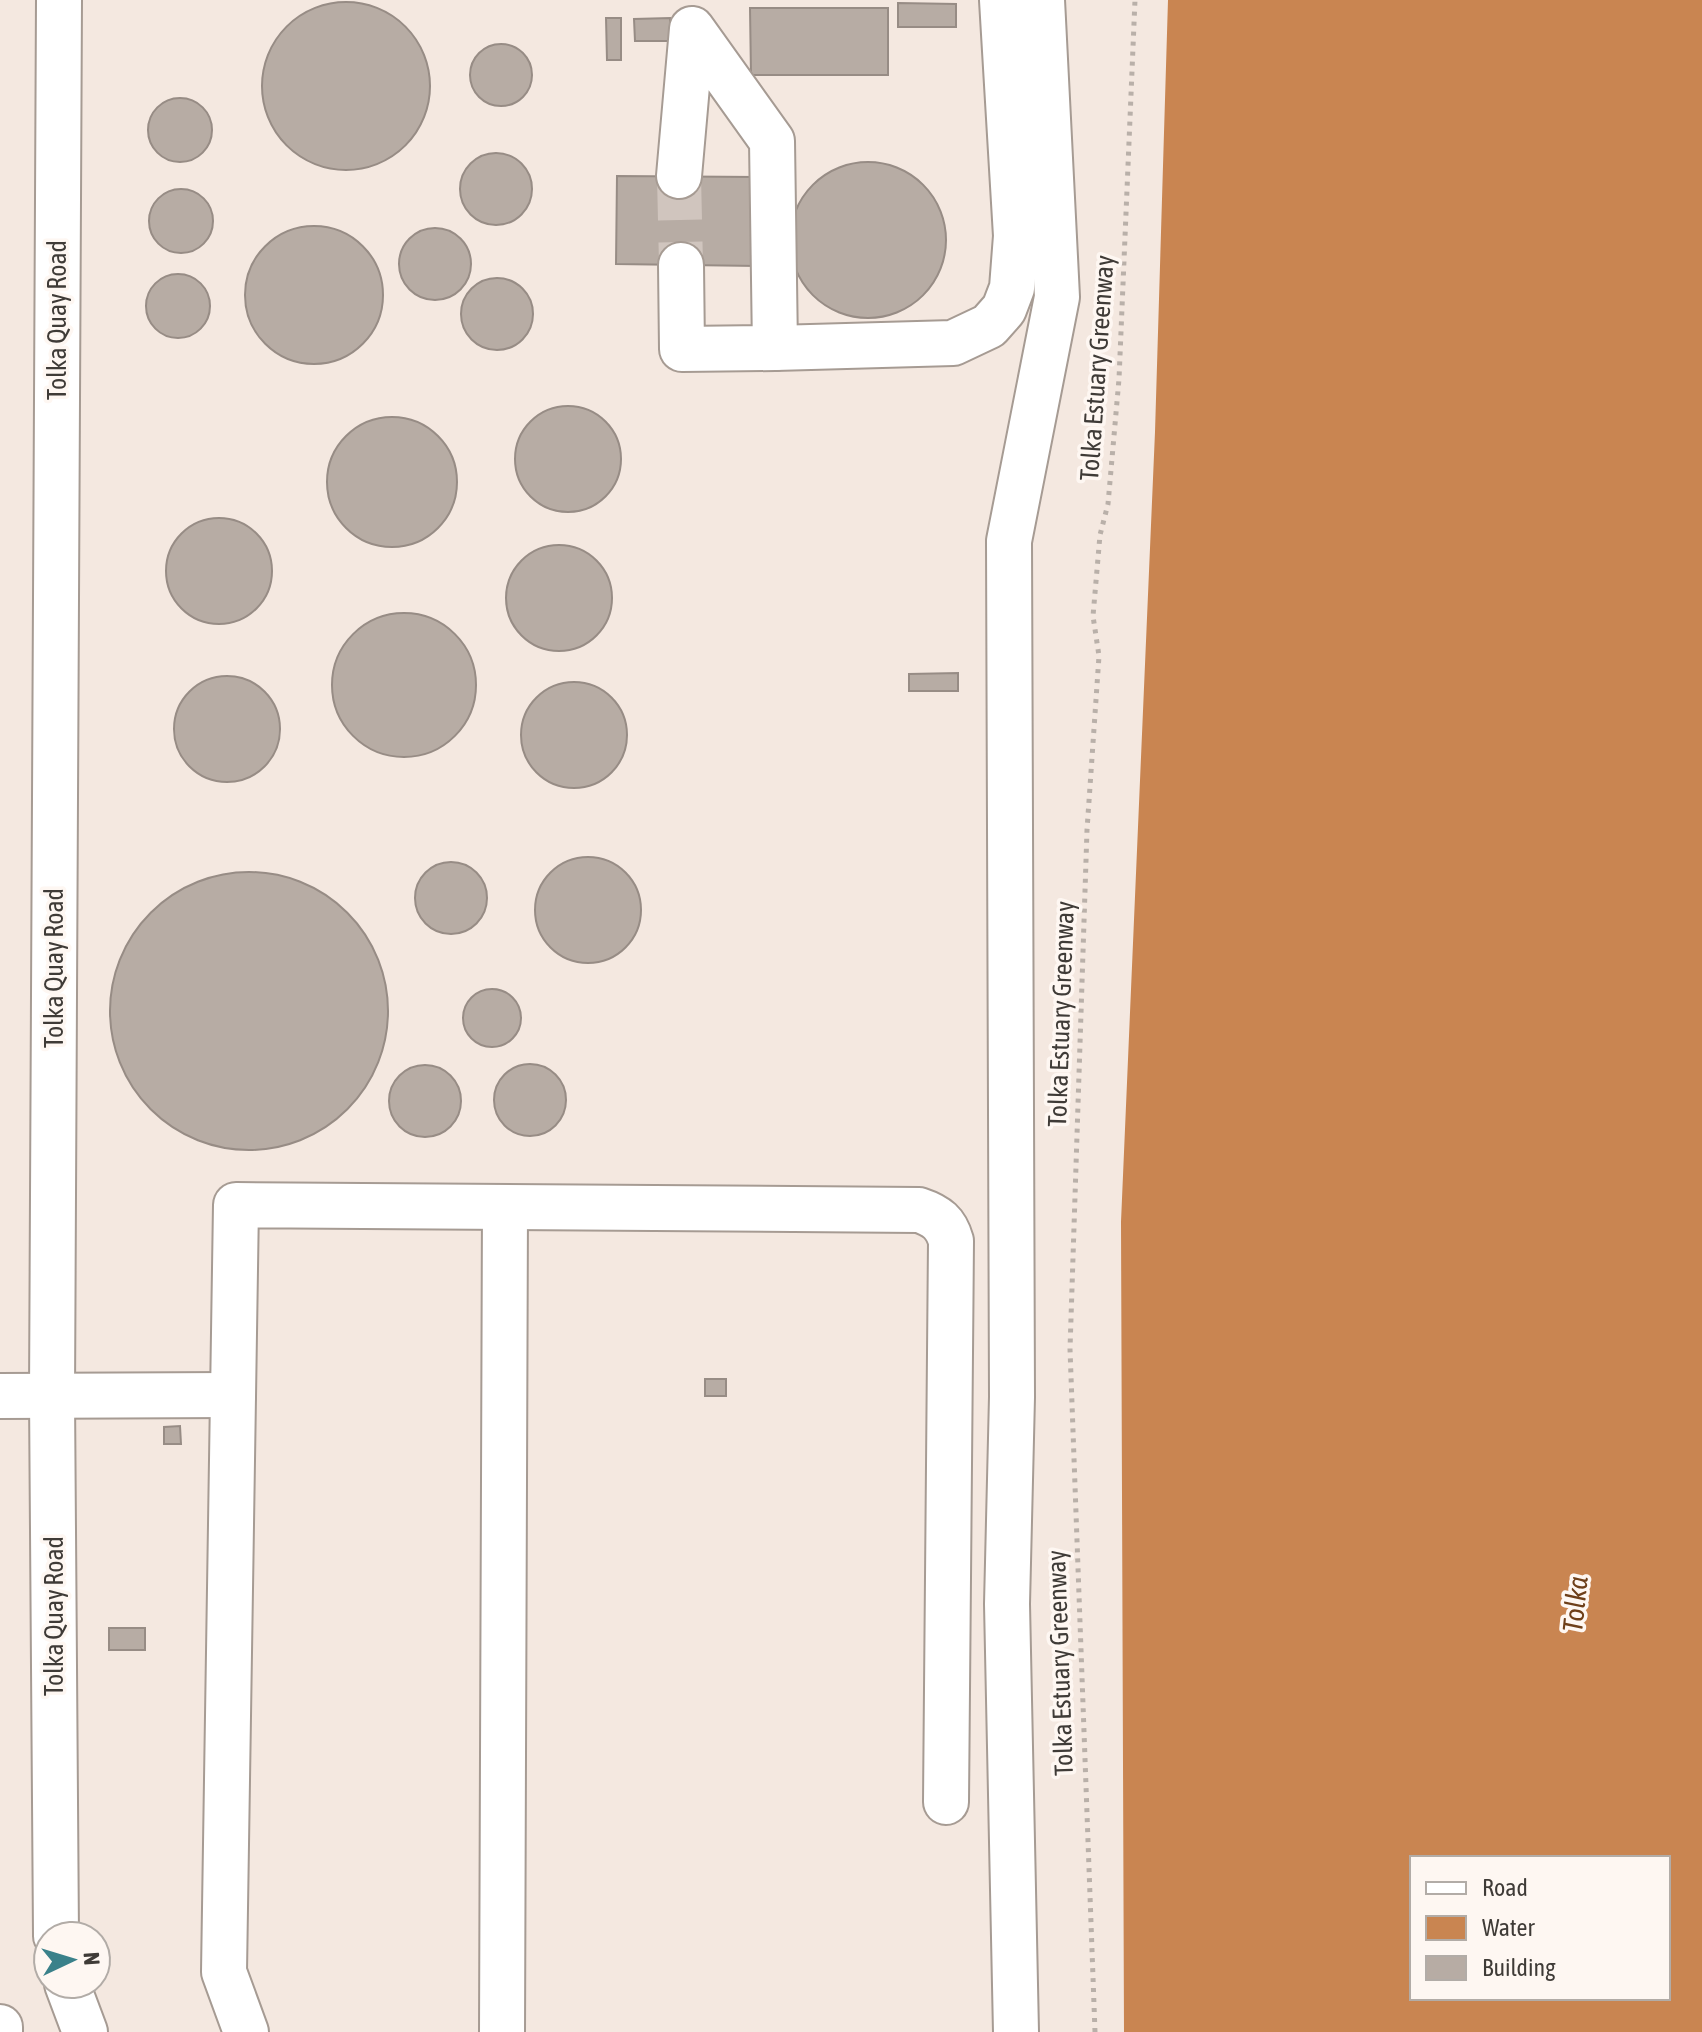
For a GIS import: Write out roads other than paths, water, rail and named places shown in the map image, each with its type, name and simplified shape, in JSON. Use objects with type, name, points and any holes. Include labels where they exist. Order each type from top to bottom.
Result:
[{"type":"street","name":"Tolka Quay Road","points":[[56,1920],[52,1396],[59,0]]},
{"type":"street","points":[[681,265],[682,349],[953,343],[989,326],[1004,309],[1012,288],[1016,236],[1002,0]]},
{"type":"street","points":[[1010,2022],[1007,1604],[1012,1397],[1009,541],[1057,297],[1042,0]]},
{"type":"street","points":[[692,14],[772,141],[775,348]]},
{"type":"street","points":[[679,176],[692,14]]},
{"type":"street","points":[[246,2032],[224,1972],[236,1205],[919,1210],[935,1215],[947,1227],[951,1256],[946,1802]]},
{"type":"street","points":[[502,2032],[505,1207]]},
{"type":"street","points":[[0,1396],[233,1395]]},
{"type":"street","points":[[73,2000],[85,2032]]},
{"type":"water","name":"Tolka","points":[[1168,0],[1702,0],[1702,2032],[1124,2032],[1121,1222],[1155,432]]},
{"type":"tunnel","points":[[679,176],[681,265]]}]
